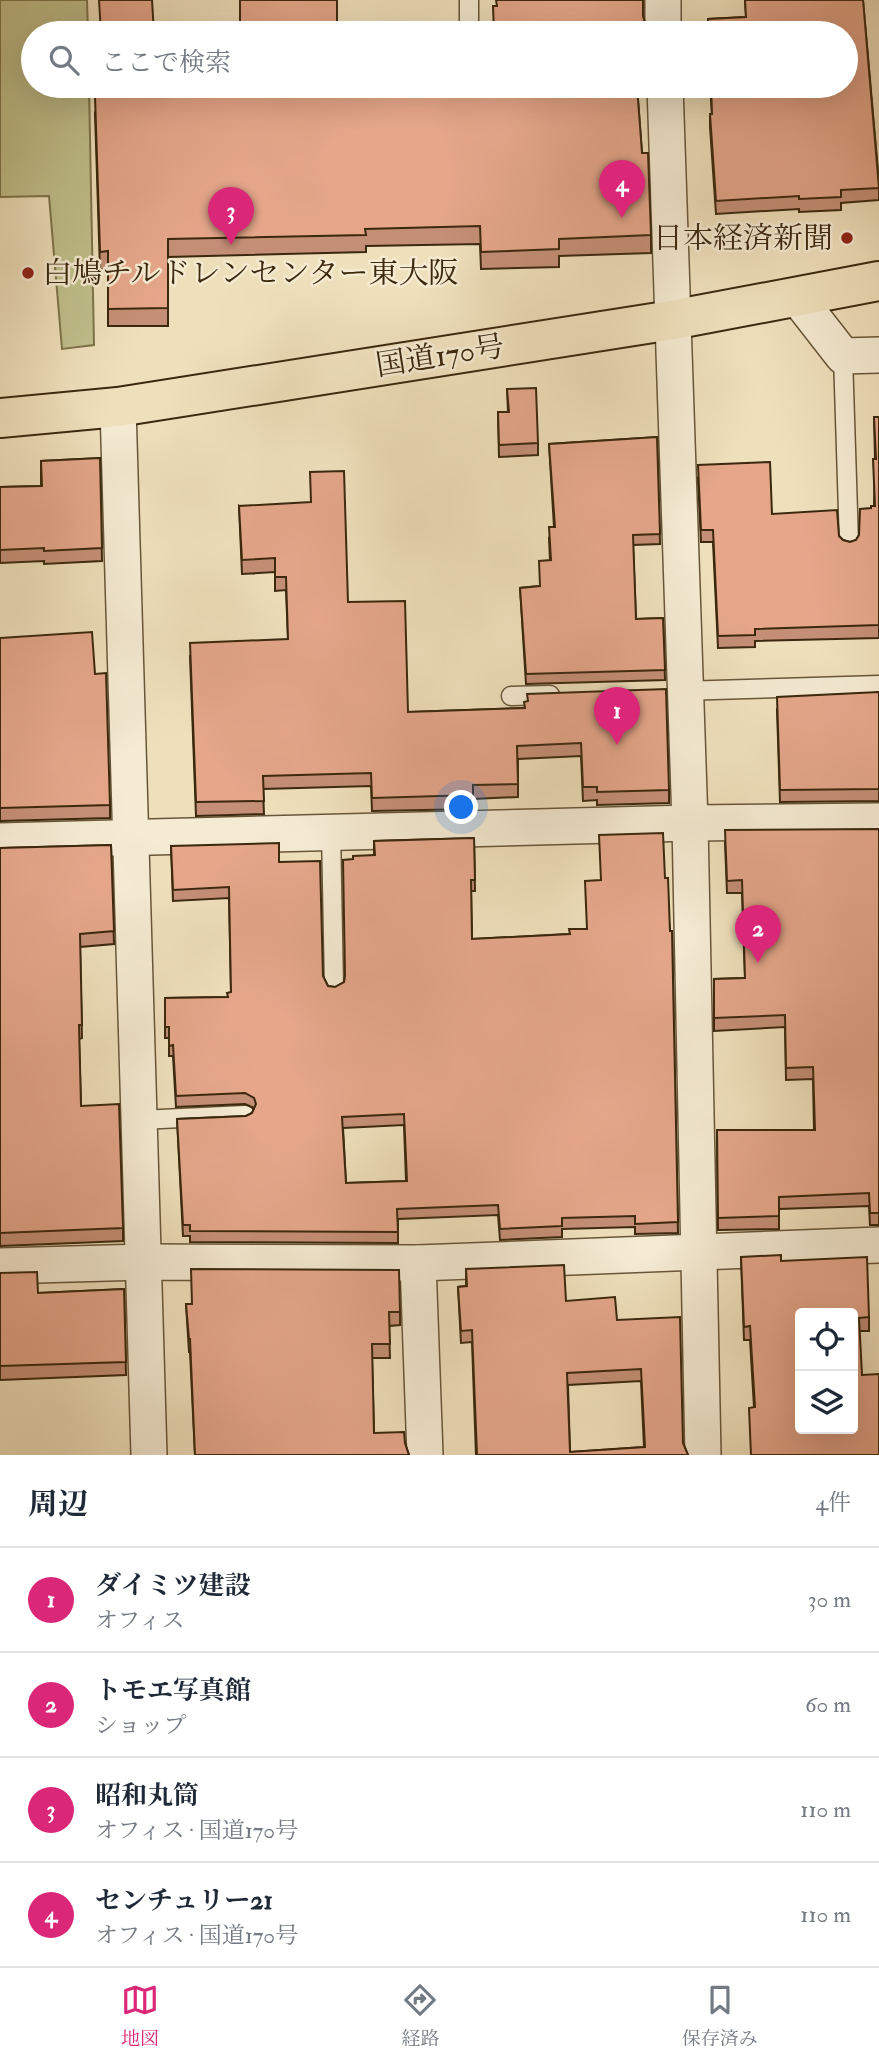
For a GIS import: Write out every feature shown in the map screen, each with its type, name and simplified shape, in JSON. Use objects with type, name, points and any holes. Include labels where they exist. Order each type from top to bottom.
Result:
[{"type":"highway","name":"国道170号","points":[[0,418],[118,407],[671,320],[879,281]]},
{"type":"street","points":[[663,0],[663,21]]},
{"type":"street","points":[[665,98],[671,320],[672,691],[690,823],[703,1455]]},
{"type":"street","points":[[797,297],[843,356],[879,355]]},
{"type":"street","points":[[118,407],[149,1455]]},
{"type":"street","points":[[0,841],[331,831],[879,821]]},
{"type":"street","points":[[0,1266],[144,1262],[418,1263],[879,1245]]},
{"type":"street","points":[[418,1263],[425,1455]]},
{"type":"lane","points":[[469,0],[469,21]]},
{"type":"lane","points":[[843,356],[849,543]]},
{"type":"lane","points":[[672,691],[879,685]]},
{"type":"lane","points":[[511,696],[565,694]]},
{"type":"lane","points":[[331,831],[334,987]]},
{"type":"lane","points":[[141,1120],[245,1115]]},
{"type":"green space","points":[[0,0],[87,0],[88,21],[21,21],[21,98],[89,98],[94,345],[62,349],[49,196],[0,197]]},
{"type":"building","points":[[99,0],[152,0],[153,21],[100,21]]},
{"type":"building","points":[[240,0],[337,0],[337,21],[240,21]]},
{"type":"building","points":[[496,0],[643,0],[644,21],[494,21],[493,6],[497,6]]},
{"type":"building","points":[[745,0],[863,0],[879,188],[841,190],[841,197],[799,199],[799,196],[716,201],[710,114],[711,98],[858,98],[858,21],[708,21],[746,17]]},
{"type":"building","points":[[95,98],[638,98],[642,153],[648,153],[651,235],[559,239],[559,249],[481,252],[480,226],[365,229],[366,235],[168,239],[168,308],[108,309],[108,251],[100,252]]},
{"type":"building","points":[[536,388],[538,443],[499,445],[498,412],[509,412],[507,389]]},
{"type":"building","points":[[874,417],[879,417],[879,625],[755,629],[755,635],[718,636],[713,530],[701,530],[698,465],[770,462],[772,514],[837,510],[839,536],[850,542],[856,540],[859,535],[860,509],[875,506]]},
{"type":"building","points":[[657,437],[660,534],[633,535],[636,619],[663,618],[665,670],[526,674],[520,588],[540,586],[539,561],[551,560],[549,527],[555,527],[549,444]]},
{"type":"building","points":[[100,458],[102,548],[0,550],[0,487],[42,486],[41,461]]},
{"type":"building","points":[[344,471],[348,602],[405,601],[408,712],[525,708],[527,694],[666,689],[669,790],[597,792],[597,787],[583,787],[581,743],[517,746],[518,784],[473,785],[473,795],[372,798],[371,773],[263,776],[264,801],[196,802],[190,643],[288,639],[286,577],[275,577],[275,558],[242,560],[239,506],[311,502],[310,472]]},
{"type":"building","points":[[92,632],[95,674],[106,673],[110,805],[0,808],[0,638]]},
{"type":"building","points":[[879,692],[879,789],[780,790],[777,697]]},
{"type":"building","points":[[879,829],[879,1213],[870,1213],[869,1193],[779,1197],[779,1216],[718,1218],[717,1130],[815,1130],[813,1067],[786,1068],[785,1015],[714,1018],[714,979],[745,978],[742,880],[727,881],[725,830]]},
{"type":"building","points":[[663,833],[665,878],[668,878],[672,931],[678,1222],[635,1224],[635,1216],[562,1218],[562,1226],[500,1229],[498,1205],[397,1209],[398,1232],[190,1231],[190,1225],[183,1225],[177,1119],[246,1116],[252,1113],[256,1104],[254,1098],[245,1093],[176,1096],[173,1045],[169,1046],[169,1027],[165,1027],[165,998],[228,997],[227,993],[231,992],[229,887],[173,890],[171,846],[279,843],[279,862],[320,861],[323,976],[328,986],[335,987],[344,982],[345,976],[343,860],[353,859],[353,856],[375,855],[374,841],[474,838],[475,880],[471,880],[472,939],[570,934],[569,929],[587,929],[585,881],[601,880],[599,835]],"holes":[[[404,1114],[407,1181],[346,1183],[342,1117]]]},
{"type":"building","points":[[111,845],[114,931],[80,934],[81,1106],[119,1104],[123,1228],[0,1233],[0,848]]},
{"type":"building","points":[[781,1255],[781,1261],[867,1257],[869,1317],[859,1318],[862,1375],[879,1374],[879,1455],[751,1455],[749,1408],[755,1407],[750,1326],[744,1327],[741,1257]]},
{"type":"building","points":[[564,1265],[566,1301],[615,1297],[617,1320],[680,1317],[683,1443],[688,1455],[477,1455],[472,1330],[461,1331],[458,1287],[467,1286],[466,1269]],"holes":[[[641,1369],[645,1447],[570,1452],[567,1373]]]},
{"type":"building","points":[[191,1269],[399,1270],[400,1312],[389,1312],[390,1344],[372,1344],[374,1433],[404,1432],[409,1455],[195,1455],[186,1304],[192,1304]]},
{"type":"building","points":[[37,1272],[38,1293],[124,1289],[126,1362],[0,1366],[0,1273]]},
{"type":"place","name":"センチュリー21","points":[[622,218]]},
{"type":"place","name":"日本経済新聞","points":[[847,238]]},
{"type":"place","name":"昭和丸筒","points":[[231,245]]},
{"type":"place","name":"白鳩チルドレンセンター東大阪","points":[[28,273]]},
{"type":"place","name":"ダイミツ建設","points":[[617,745]]},
{"type":"place","name":"トモエ写真館","points":[[758,963]]}]
